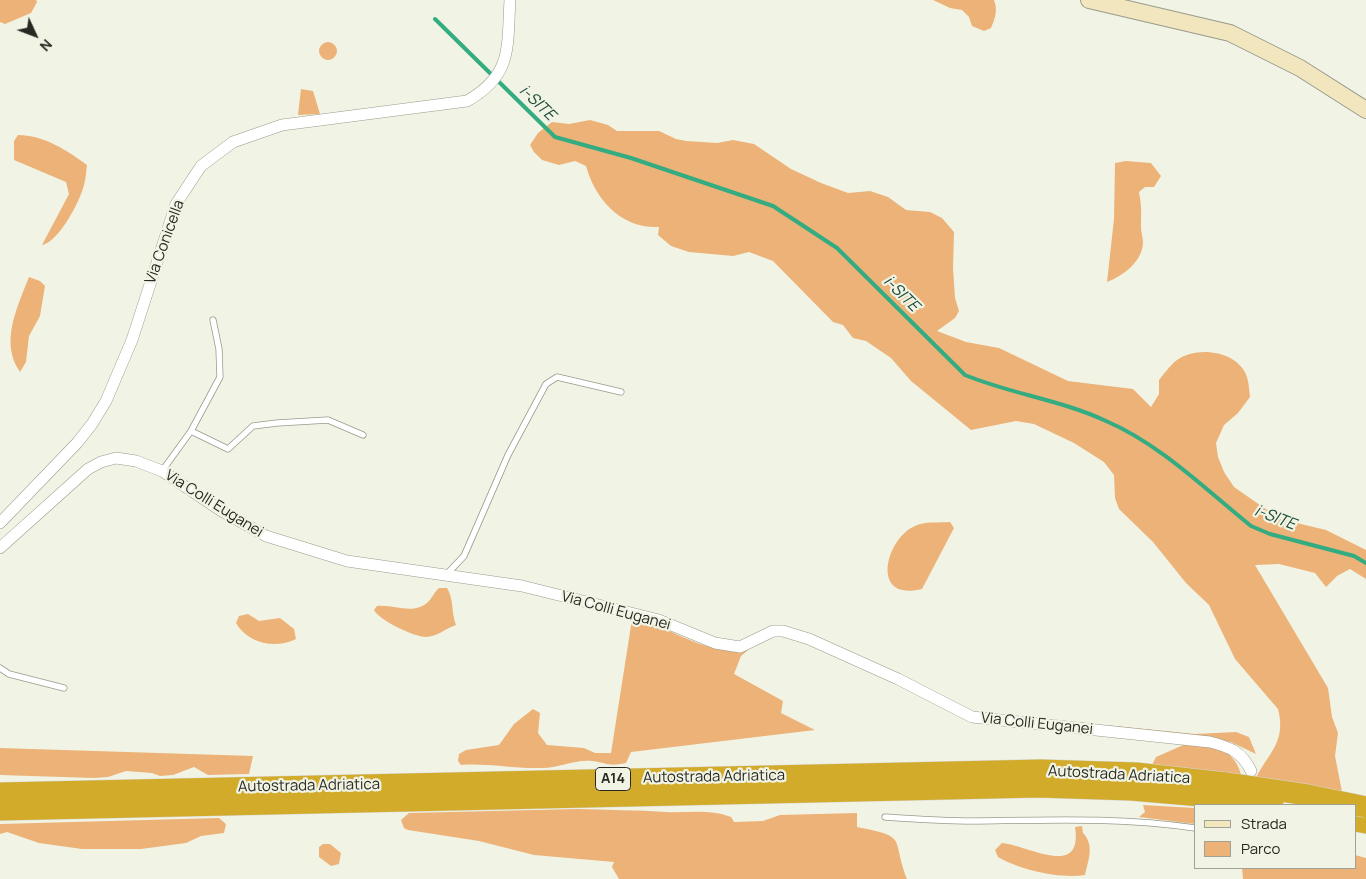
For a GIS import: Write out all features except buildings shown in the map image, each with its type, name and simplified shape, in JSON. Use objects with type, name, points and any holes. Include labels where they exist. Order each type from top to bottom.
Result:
[{"type":"highway","name":"Autostrada Adriatica","points":[[0,793],[1023,770],[1136,774],[1225,790],[1270,804]]},
{"type":"highway","name":"Autostrada Adriatica","points":[[0,810],[1038,787],[1131,790],[1225,790],[1308,795],[1352,804]]},
{"type":"main road","points":[[1089,0],[1230,33],[1300,68],[1366,110]]},
{"type":"street","name":"Via Conicella","points":[[0,523],[77,442],[92,424],[106,400],[132,340],[176,204],[201,166],[232,142],[282,124],[467,101],[481,94],[499,73],[507,57],[510,0]]},
{"type":"street","name":"Via Colli Euganei","points":[[0,548],[88,469],[101,462],[116,458],[136,461],[162,471],[220,510],[266,536],[347,561],[522,586],[618,608],[659,620],[715,643],[740,647],[772,631],[783,631],[809,639],[889,675],[972,716],[1210,742],[1231,748],[1241,754],[1251,771]]},
{"type":"lane","points":[[162,471],[191,431],[220,377],[220,349],[213,320]]},
{"type":"lane","points":[[445,576],[464,556],[508,456],[546,384],[557,377],[621,392]]},
{"type":"lane","points":[[191,431],[228,449],[253,426],[277,422],[328,420],[364,436]]},
{"type":"lane","points":[[0,668],[9,674],[64,688]]},
{"type":"lane","points":[[885,817],[971,821],[1071,819],[1144,821],[1194,828]]},
{"type":"green space","points":[[0,0],[36,0],[37,2],[31,13],[5,24],[0,22]]},
{"type":"green space","points":[[933,0],[994,0],[996,14],[991,28],[984,31],[972,26],[969,17],[962,10],[950,8]]},
{"type":"green space","points":[[324,42],[332,42],[337,47],[335,58],[324,60],[319,55],[319,47]]},
{"type":"green space","points":[[301,89],[313,91],[320,114],[298,115]]},
{"type":"green space","points":[[590,120],[608,125],[617,131],[659,131],[676,139],[686,141],[717,143],[733,140],[754,144],[791,169],[821,183],[848,193],[870,191],[888,197],[906,210],[930,212],[942,218],[954,232],[953,268],[955,298],[959,311],[955,318],[937,331],[966,342],[999,348],[1068,381],[1133,389],[1151,407],[1159,394],[1159,380],[1174,362],[1185,355],[1206,352],[1216,353],[1236,361],[1243,368],[1247,377],[1250,397],[1238,413],[1224,425],[1216,443],[1218,457],[1224,472],[1234,487],[1280,519],[1326,530],[1366,550],[1366,579],[1350,569],[1337,576],[1326,587],[1315,573],[1279,564],[1255,565],[1328,688],[1332,717],[1338,733],[1335,756],[1343,797],[1254,782],[1278,740],[1280,721],[1278,709],[1235,659],[1209,605],[1186,583],[1153,542],[1119,509],[1115,498],[1114,475],[1104,462],[1074,443],[1034,424],[1016,421],[971,430],[911,381],[891,358],[866,341],[853,338],[843,325],[833,322],[773,261],[749,252],[733,256],[689,252],[671,246],[658,235],[659,227],[633,223],[612,210],[596,190],[586,166],[575,161],[559,165],[542,160],[530,145],[538,133],[552,122],[569,124]]},
{"type":"green space","points":[[18,135],[37,138],[54,144],[87,165],[84,185],[68,220],[55,237],[42,245],[69,194],[66,182],[14,160],[14,141]]},
{"type":"green space","points":[[1126,161],[1151,163],[1161,176],[1154,187],[1145,187],[1139,192],[1143,243],[1139,256],[1125,272],[1107,282],[1114,219],[1115,163]]},
{"type":"green space","points":[[29,277],[40,281],[45,286],[40,316],[29,336],[26,362],[20,372],[11,350],[12,326]]},
{"type":"green space","points":[[950,522],[954,528],[922,589],[905,591],[894,586],[889,578],[888,567],[890,555],[896,543],[915,526],[923,523]]},
{"type":"green space","points":[[439,588],[447,588],[449,592],[456,625],[434,636],[426,637],[406,631],[389,623],[374,610],[377,606],[409,609],[421,606],[429,601]]},
{"type":"green space","points":[[633,613],[689,640],[704,645],[733,651],[748,650],[741,656],[734,674],[783,701],[781,713],[815,730],[631,752],[626,763],[615,765],[586,761],[542,768],[461,765],[458,761],[459,754],[466,750],[499,745],[514,724],[533,709],[540,713],[538,733],[547,745],[584,748],[595,753],[611,753]]},
{"type":"green space","points":[[248,614],[259,621],[280,618],[294,629],[296,639],[280,644],[263,643],[255,640],[241,630],[236,623],[239,616]]},
{"type":"green space","points":[[1105,725],[1195,734],[1236,732],[1249,737],[1256,754],[1231,742],[1189,738]]},
{"type":"green space","points":[[1188,743],[1223,751],[1235,760],[1242,778],[1152,765],[1156,757]]},
{"type":"green space","points":[[0,748],[253,756],[249,774],[208,775],[194,767],[173,775],[160,776],[152,773],[126,771],[108,777],[94,778],[0,775]]},
{"type":"green space","points":[[1143,805],[1194,808],[1194,824],[1139,817],[1145,812]]},
{"type":"green space","points":[[577,809],[707,812],[731,817],[734,822],[763,821],[780,815],[857,813],[857,827],[884,833],[896,841],[907,879],[619,879],[612,867],[614,862],[534,855],[479,841],[408,830],[404,828],[401,820],[409,813]]},
{"type":"green space","points":[[219,818],[226,824],[224,833],[201,836],[186,843],[141,849],[82,849],[39,843],[7,832],[0,834],[0,824]]},
{"type":"green space","points":[[1082,826],[1090,848],[1085,875],[1064,876],[1017,866],[998,857],[995,850],[1002,843],[1052,856],[1063,856],[1071,852],[1075,843],[1075,827]]},
{"type":"green space","points":[[323,844],[330,844],[341,853],[339,864],[331,866],[319,857],[319,847]]},
{"type":"green space","points":[[1356,855],[1366,858],[1366,879],[1243,879],[1242,869],[1356,869]]},
{"type":"waterway","name":"i-SITE","points":[[435,19],[555,137],[631,158],[773,206],[837,248],[965,375],[982,382],[1071,408],[1106,421],[1145,442],[1163,455],[1251,526],[1270,534],[1354,556],[1366,563]]}]
